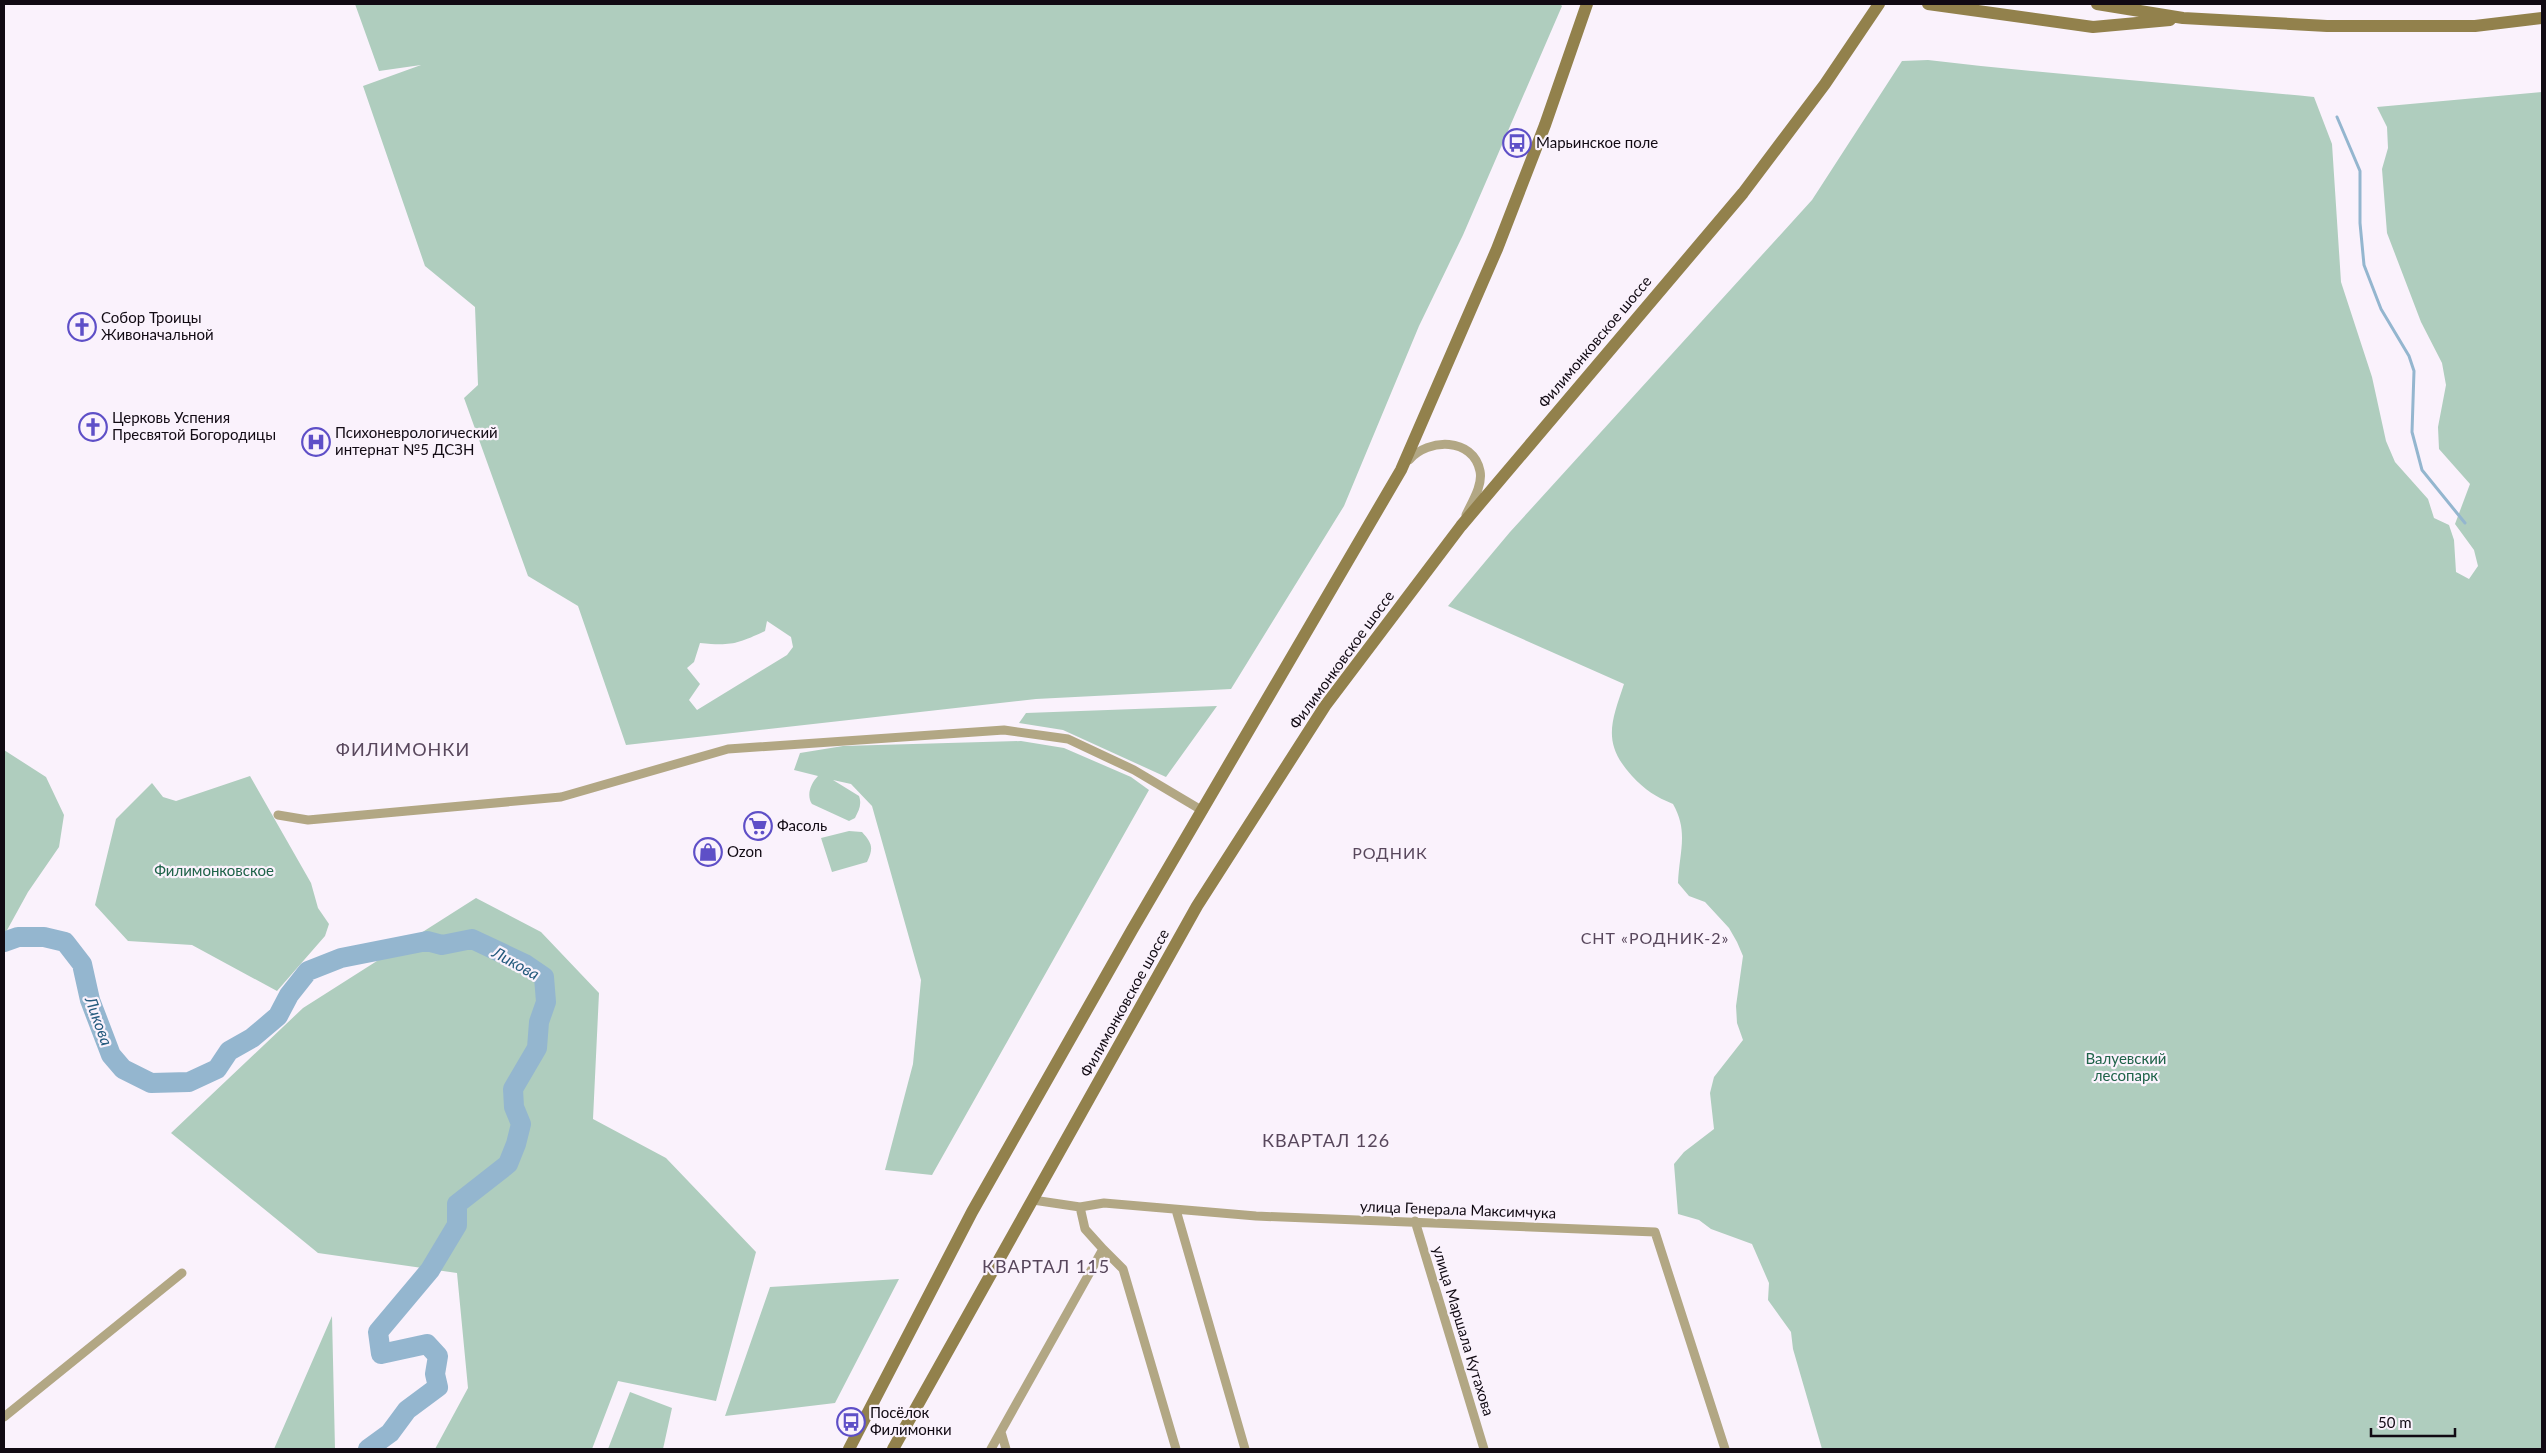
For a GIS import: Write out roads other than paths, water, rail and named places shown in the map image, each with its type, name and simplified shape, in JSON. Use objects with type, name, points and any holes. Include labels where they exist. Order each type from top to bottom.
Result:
[{"type":"main road","name":"Филимонковское шоссе","points":[[850,1449],[972,1212],[1132,930],[1401,470],[1497,249],[1545,125],[1587,4]]},
{"type":"main road","name":"Филимонковское шоссе","points":[[892,1449],[1197,906],[1325,706],[1461,526],[1743,193],[1825,84],[1879,4]]},
{"type":"main road","points":[[1928,4],[2093,27],[2144,24],[2183,18]]},
{"type":"main road","points":[[2097,4],[2183,18],[2327,26],[2475,26],[2542,18]]},
{"type":"main road","points":[[2146,4],[2183,18]]},
{"type":"street","points":[[1401,470],[1416,451],[1428,445],[1446,444],[1462,448],[1474,457],[1480,472],[1480,485],[1461,526]]},
{"type":"street","points":[[278,815],[308,820],[561,797],[728,749],[1004,730],[1068,739],[1134,770],[1202,811]]},
{"type":"street","name":"улица Генерала Максимчука","points":[[1033,1200],[1080,1207],[1104,1203],[1256,1216],[1656,1232],[1725,1449]]},
{"type":"street","points":[[1080,1207],[1085,1229],[1123,1269],[1176,1449]]},
{"type":"street","points":[[1176,1210],[1245,1449]]},
{"type":"street","name":"улица Маршала Кутахова","points":[[1415,1221],[1484,1449]]},
{"type":"street","points":[[991,1449],[1103,1249]]},
{"type":"street","points":[[4,1417],[182,1273]]},
{"type":"street","points":[[1001,1432],[1006,1449]]},
{"type":"waterway","points":[[2337,117],[2360,171],[2360,223],[2364,265],[2381,309],[2409,356],[2414,371],[2412,432],[2422,470],[2465,523]]},
{"type":"waterway","name":"Ликова","points":[[4,942],[18,937],[44,937],[65,942],[82,964],[90,1000],[111,1055],[123,1069],[151,1083],[189,1082],[217,1069],[229,1051],[252,1038],[278,1016],[289,995],[308,971],[341,958],[427,941],[442,945],[472,939],[525,964],[544,977],[546,1002],[539,1022],[537,1048],[513,1089],[514,1107],[521,1124],[508,1164],[457,1204],[457,1225],[430,1270],[378,1332],[381,1354],[427,1344],[438,1356],[435,1374],[438,1387],[407,1410],[390,1433],[368,1449]]},
{"type":"place","name":"Марьинское поле","points":[[1517,143]]},
{"type":"place","name":"Собор Троицы Живоначальной","points":[[82,327]]},
{"type":"place","name":"Церковь Успения Пресвятой Богородицы","points":[[93,427]]},
{"type":"place","name":"Психоневрологический интернат №5 ДСЗН","points":[[316,442]]},
{"type":"place","name":"Фасоль","points":[[758,826]]},
{"type":"place","name":"Ozon","points":[[708,852]]},
{"type":"place","name":"Посёлок Филимонки","points":[[851,1422]]},
{"type":"district","name":"ФИЛИМОНКИ","points":[[403,750]]},
{"type":"district","name":"РОДНИК","points":[[1390,853]]},
{"type":"district","name":"СНТ «РОДНИК-2»","points":[[1655,938]]},
{"type":"district","name":"КВАРТАЛ 126","points":[[1326,1141]]},
{"type":"district","name":"КВАРТАЛ 115","points":[[1046,1267]]},
{"type":"park label","name":"Филимонковское","points":[[214,871]]},
{"type":"park label","name":"Валуевский лесопарк","points":[[2126,1068]]}]
